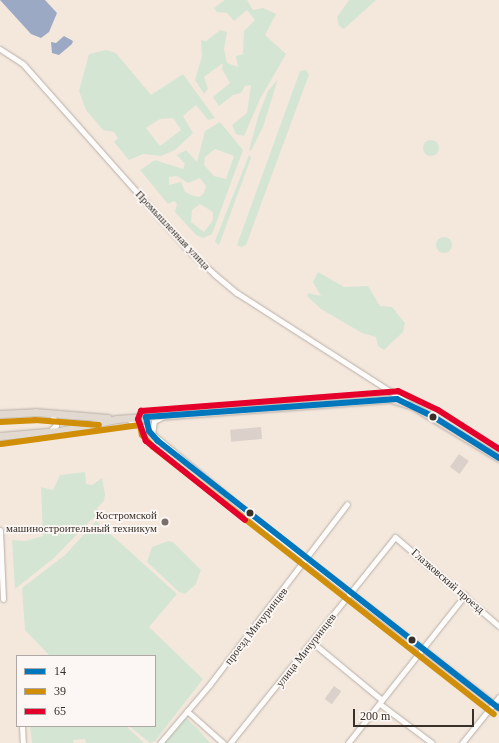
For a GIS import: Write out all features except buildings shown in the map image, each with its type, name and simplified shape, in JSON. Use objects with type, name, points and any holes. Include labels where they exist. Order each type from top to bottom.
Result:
[{"type":"highway","points":[[0,414],[48,412],[120,418],[383,399],[397,400],[413,406],[499,458]]},
{"type":"highway","points":[[0,436],[48,432],[120,418]]},
{"type":"street","name":"Промышленная улица","points":[[0,49],[23,64],[191,253],[214,274],[237,293],[413,406]]},
{"type":"street","points":[[48,412],[55,415],[56,425],[48,432]]},
{"type":"street","points":[[152,435],[154,421],[164,416]]},
{"type":"street","points":[[146,417],[152,435]]},
{"type":"street","points":[[120,418],[138,424],[306,559],[499,708]]},
{"type":"street","name":"проезд Мичуринцев","points":[[160,743],[187,711],[306,559],[347,504]]},
{"type":"street","points":[[0,530],[3,599]]},
{"type":"street","name":"улица Мичуринцев","points":[[230,743],[313,643],[350,593],[395,537]]},
{"type":"street","name":"Глазковский проезд","points":[[395,537],[465,595],[499,626]]},
{"type":"street","points":[[348,743],[465,595]]},
{"type":"street","points":[[313,643],[381,702],[432,743]]},
{"type":"street","points":[[462,743],[499,697]]},
{"type":"street","points":[[187,711],[223,743]]},
{"type":"street","points":[[22,727],[23,743]]},
{"type":"green space","points":[[225,0],[247,0],[253,10],[263,8],[276,14],[265,35],[286,54],[260,99],[244,136],[236,134],[232,125],[247,113],[251,85],[245,86],[241,93],[233,95],[219,106],[213,97],[230,83],[222,69],[223,63],[204,77],[208,89],[204,94],[195,80],[202,56],[201,40],[206,41],[220,30],[227,32],[224,49],[227,63],[238,67],[236,56],[243,54],[244,31],[255,20],[247,10],[234,21],[227,13],[217,12],[214,8]]},
{"type":"green space","points":[[349,0],[376,0],[344,29],[339,26],[337,17]]},
{"type":"green space","points":[[106,50],[116,53],[151,95],[183,74],[215,118],[208,120],[196,105],[183,116],[193,133],[175,150],[161,156],[143,154],[129,160],[114,142],[118,138],[114,132],[103,130],[86,110],[79,91],[89,54]],"holes":[[[173,118],[181,130],[160,146],[146,128],[160,119]]]},
{"type":"green space","points":[[306,70],[309,75],[246,245],[241,247],[237,245],[300,71]]},
{"type":"green space","points":[[278,79],[263,127],[251,151],[249,150],[259,114],[268,91]]},
{"type":"green space","points":[[220,122],[243,150],[212,234],[203,238],[196,235],[175,212],[177,204],[174,201],[168,204],[140,170],[155,160],[183,169],[185,164],[177,155],[186,150],[197,162],[205,131]],"holes":[[[215,149],[234,156],[226,179],[214,176],[204,165],[205,157]],[[177,176],[188,183],[200,178],[206,186],[204,193],[200,197],[185,192],[181,182],[169,185],[169,177]],[[200,204],[213,212],[213,220],[204,232],[191,222],[192,210]]]},
{"type":"green space","points":[[431,140],[437,142],[439,148],[437,154],[431,156],[425,154],[423,148],[425,142]]},
{"type":"green space","points":[[249,155],[251,158],[219,245],[215,241]]},
{"type":"green space","points":[[444,237],[451,242],[452,245],[447,252],[444,253],[437,248],[436,245],[441,238]]},
{"type":"green space","points":[[318,272],[344,287],[368,286],[380,306],[392,307],[405,323],[403,332],[384,350],[378,346],[376,337],[362,333],[321,309],[307,296],[308,293],[321,296],[313,282]]},
{"type":"green space","points":[[85,472],[86,484],[92,485],[102,478],[105,494],[104,501],[97,508],[99,516],[92,519],[54,558],[15,589],[12,540],[25,541],[43,536],[41,487],[53,490],[60,475]]},
{"type":"green space","points":[[96,521],[177,594],[149,627],[203,679],[155,741],[150,743],[130,727],[156,727],[156,655],[49,655],[25,630],[22,588],[65,555]]},
{"type":"green space","points":[[168,541],[173,542],[201,570],[196,584],[185,594],[179,592],[147,562],[152,547]]},
{"type":"green space","points":[[185,717],[197,728],[210,743],[163,743]]},
{"type":"green space","points":[[30,727],[127,727],[144,743],[86,743],[85,739],[73,740],[73,743],[32,743]]},
{"type":"water","points":[[0,0],[45,0],[57,13],[49,32],[41,38],[31,34]]},
{"type":"water","points":[[64,36],[73,41],[72,44],[59,55],[52,53],[51,42],[56,43]]},
{"type":"transit line","name":"65","points":[[245,520],[146,441],[138,419],[141,411],[398,391],[438,410],[499,449]]},
{"type":"transit line","name":"14","points":[[499,458],[434,417],[397,399],[146,417],[149,431],[158,441],[499,708]]},
{"type":"transit line","name":"39","points":[[0,422],[35,420],[99,425]]},
{"type":"transit line","name":"39","points":[[1,444],[140,425],[142,435],[153,447],[494,714]]},
{"type":"place","name":"Костромской машиностроительный техникум","points":[[165,522]]}]
